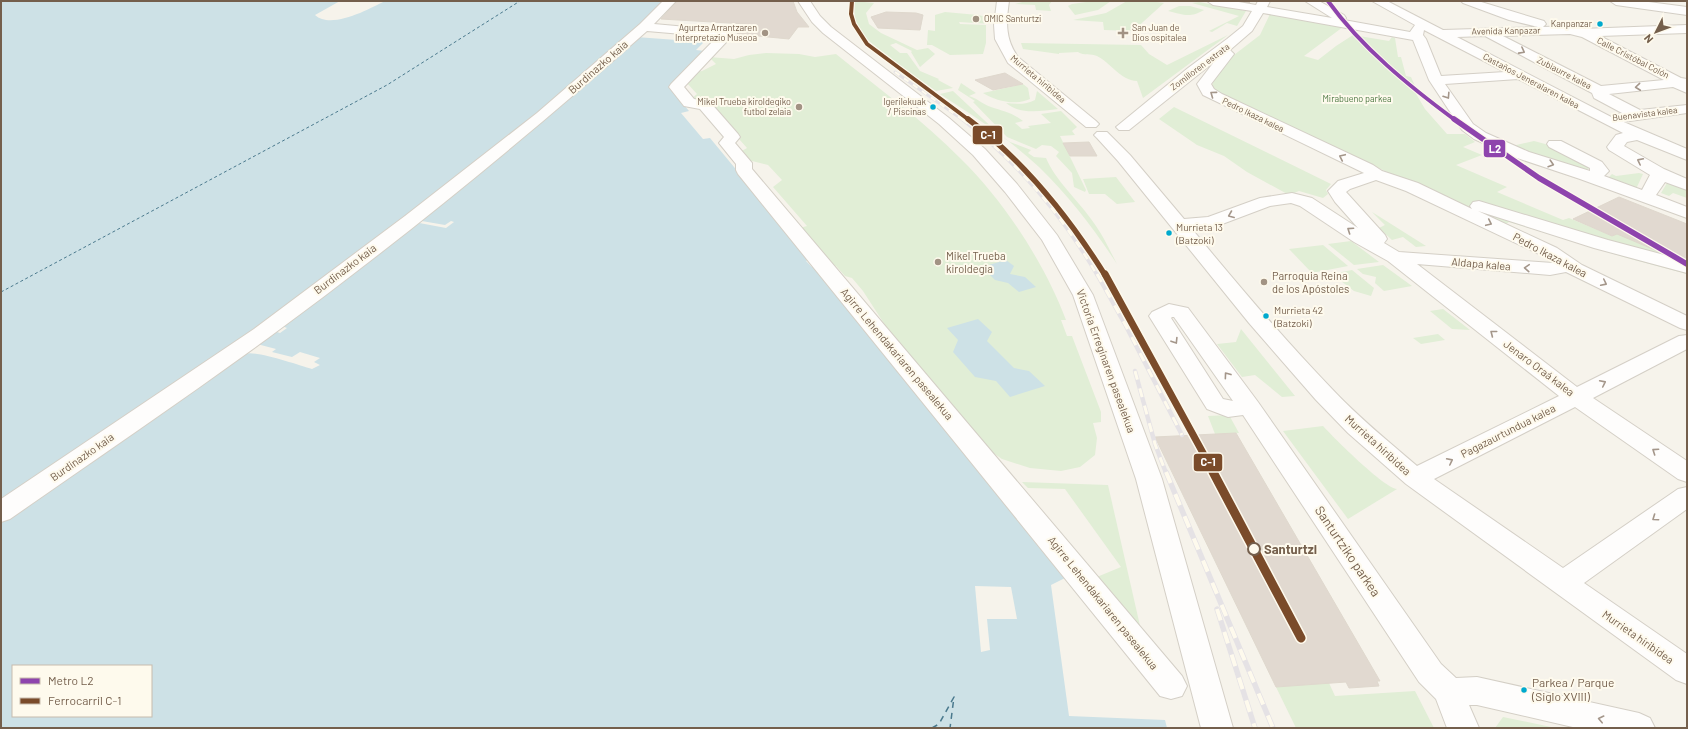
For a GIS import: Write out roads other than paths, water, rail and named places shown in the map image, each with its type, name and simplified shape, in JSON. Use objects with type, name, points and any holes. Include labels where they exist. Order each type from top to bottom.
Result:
[{"type":"street","name":"Burdinazko kaia","points":[[1,512],[261,332],[411,220],[542,116],[644,27],[670,1]]},
{"type":"street","name":"Victoria Erreginaren pasealekua","points":[[804,1],[816,19],[827,30],[944,121],[978,152],[1011,188],[1050,239],[1083,295],[1149,479],[1217,728]]},
{"type":"street","name":"Murrieta hiribidea","points":[[1002,1],[999,33],[1004,49],[1013,60],[1073,109],[1112,125],[1124,158],[1256,319],[1324,395],[1356,427],[1415,478],[1687,671]]},
{"type":"street","points":[[1213,1],[1262,5],[1349,24],[1420,31],[1420,39],[1436,80],[1467,126],[1480,136],[1523,156],[1586,175],[1687,213]]},
{"type":"street","points":[[1311,1],[1349,24]]},
{"type":"street","name":"Castaños Jeneralaren kalea","points":[[1378,1],[1420,31],[1441,34],[1604,119],[1637,135],[1687,155]]},
{"type":"street","points":[[1467,1],[1542,27]]},
{"type":"street","points":[[1616,1],[1687,11]]},
{"type":"street","name":"Zomilloren estrata","points":[[1112,125],[1223,50],[1248,28],[1262,5]]},
{"type":"street","points":[[1579,30],[1687,24]]},
{"type":"street","name":"Agirre Lehendakariaren pasealekua","points":[[644,27],[727,34],[676,87],[689,103],[705,105],[732,137],[727,143],[744,163],[744,170],[1171,686]]},
{"type":"street","name":"Avenida Kanpazar","points":[[1441,34],[1468,32],[1487,33],[1542,27],[1579,30]]},
{"type":"street","points":[[1579,30],[1687,29]]},
{"type":"street","name":"Calle Cristóbal Colón","points":[[1579,30],[1683,85]]},
{"type":"street","name":"Zubiaurre kalea","points":[[1487,33],[1599,91],[1599,95],[1638,115]]},
{"type":"street","name":"Pedro Ikaza kalea","points":[[1223,50],[1227,54],[1204,84],[1208,92],[1234,106],[1367,168],[1376,175],[1601,244],[1687,267]]},
{"type":"street","points":[[1436,80],[1515,76]]},
{"type":"street","points":[[1599,91],[1683,85]]},
{"type":"street","name":"Buenavista kalea","points":[[1604,119],[1687,109]]},
{"type":"street","points":[[1637,135],[1622,138],[1615,146],[1658,172],[1687,184]]},
{"type":"street","points":[[1555,144],[1596,165],[1601,171],[1586,175]]},
{"type":"street","points":[[1642,196],[1648,195],[1659,177],[1658,172]]},
{"type":"street","name":"Jenaro Oraá kalea","points":[[1376,175],[1344,185],[1337,191],[1341,198],[1395,257]]},
{"type":"street","name":"Pedro Ikaza kalea","points":[[1412,187],[1550,252],[1564,262],[1687,324]]},
{"type":"street","name":"Jenaro Oraá kalea","points":[[1180,225],[1211,222],[1266,202],[1292,198],[1306,202],[1361,238],[1395,257],[1576,396],[1687,473]]},
{"type":"street","name":"Aldapa kalea","points":[[1395,257],[1550,269],[1559,268],[1564,262]]},
{"type":"street","name":"Santurtziko parkea","points":[[1250,407],[1228,409],[1215,404],[1160,316],[1169,310],[1181,312],[1250,407],[1430,673],[1450,692]]},
{"type":"street","name":"Pagazaurtundua kalea","points":[[1415,478],[1687,341]]},
{"type":"street","points":[[1562,583],[1687,496]]},
{"type":"street","points":[[1463,728],[1455,710],[1450,692],[1477,691],[1639,728]]},
{"type":"tunnel","points":[[1236,2],[1254,4]]},
{"type":"railway","points":[[895,72],[963,120]]},
{"type":"railway","points":[[962,119],[1020,171],[1069,231],[1097,275]]},
{"type":"railway","points":[[1097,274],[1126,326],[1182,435]]},
{"type":"railway","points":[[1135,371],[1155,444],[1166,473]]},
{"type":"railway","points":[[1166,472],[1273,728]]},
{"type":"railway","points":[[1217,609],[1255,728]]},
{"type":"metro line","name":"L2","points":[[1328,1],[1353,32],[1381,60],[1434,105],[1468,130],[1539,178],[1687,264]]},
{"type":"rail line","name":"C-1","points":[[852,1],[852,19],[856,29],[867,44],[982,130],[1029,173],[1083,239],[1115,290],[1149,352],[1301,638]]},
{"type":"place","name":"OMIC Santurtzi","points":[[976,19]]},
{"type":"place","name":"Kanpanzar","points":[[1600,24]]},
{"type":"place","name":"Agurtza Arrantzaren Interpretazio Museoa","points":[[765,33]]},
{"type":"place","name":"San Juan de Dios ospitalea","points":[[1123,33]]},
{"type":"place","name":"Mikel Trueba kiroldegiko futbol zelaia","points":[[799,107]]},
{"type":"place","name":"Igerilekuak / Piscinas","points":[[933,107]]},
{"type":"place","name":"Murrieta 13 (Batzoki)","points":[[1169,233]]},
{"type":"place","name":"Mikel Trueba kiroldegia","points":[[938,262]]},
{"type":"place","name":"Parroquia Reina de los Apóstoles","points":[[1264,282]]},
{"type":"place","name":"Murrieta 42 (Batzoki)","points":[[1266,316]]},
{"type":"place","name":"Santurtzi","points":[[1254,549]]},
{"type":"place","name":"Parkea / Parque (Siglo XVIII)","points":[[1524,690]]},
{"type":"park label","name":"Mirabueno parkea","points":[[1357,99]]}]
